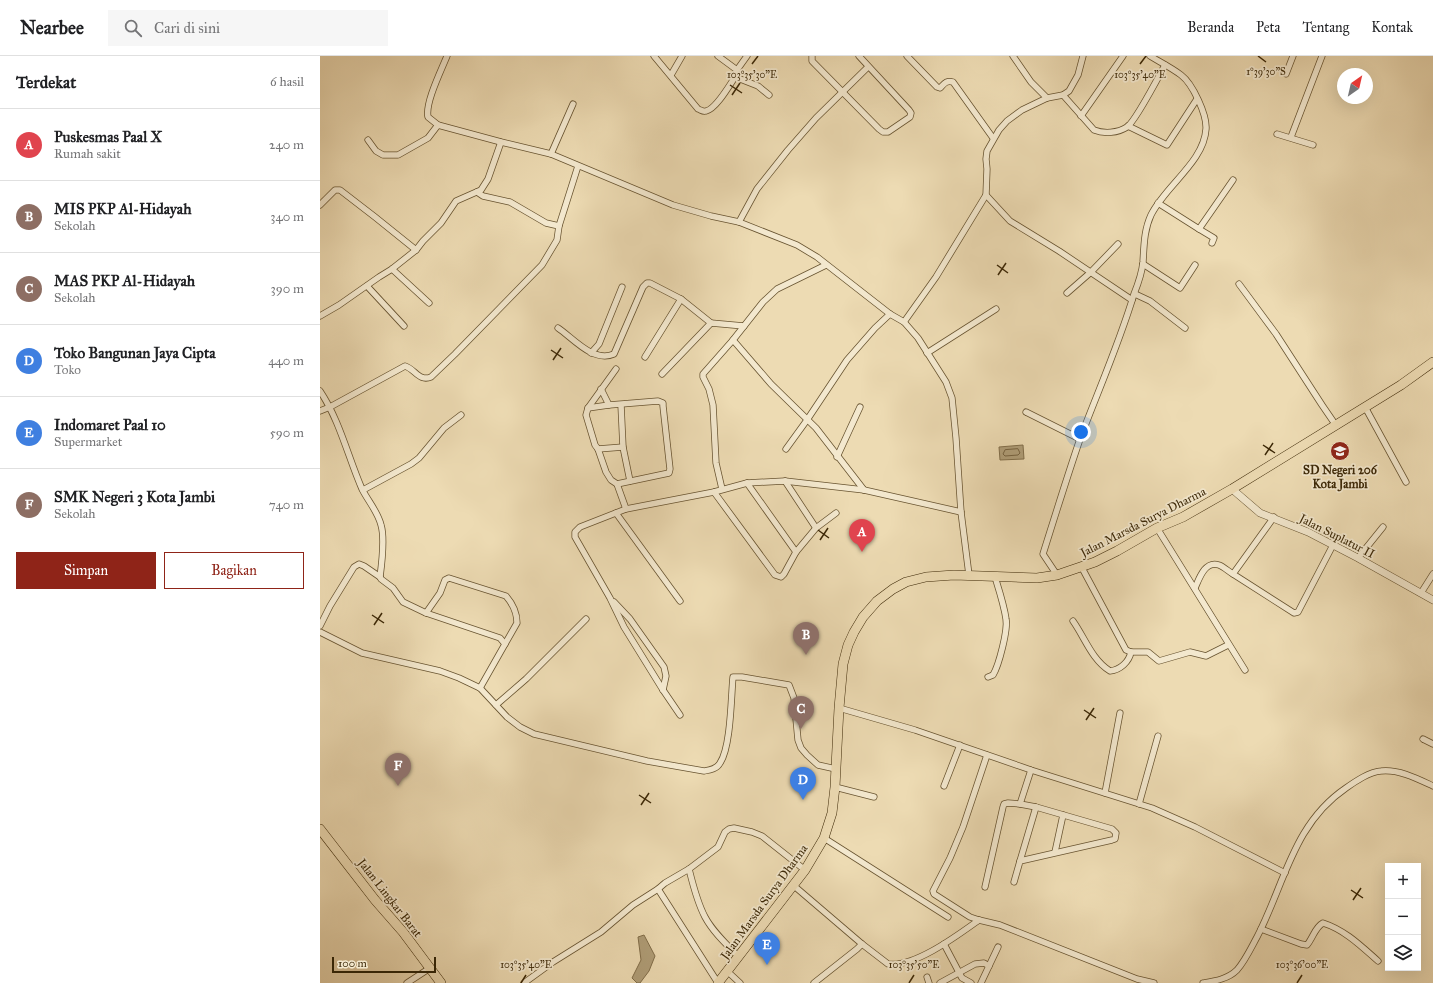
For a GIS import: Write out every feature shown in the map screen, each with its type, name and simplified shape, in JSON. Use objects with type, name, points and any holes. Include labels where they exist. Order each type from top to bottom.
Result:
[{"type":"highway","name":"Jalan Marsda Surya Dharma","points":[[718,983],[805,870],[824,838],[832,813],[836,787],[839,708],[843,664],[848,645],[854,632],[863,617],[876,601],[906,582],[926,577],[969,575],[1037,578],[1057,575],[1104,558],[1157,528],[1183,517],[1232,489],[1400,385],[1433,362]]},
{"type":"highway","name":"Jalan Lingkar Barat","points":[[320,829],[403,932],[441,983]]},
{"type":"street","points":[[447,56],[428,104],[428,117],[438,125],[551,154],[673,205],[739,222],[797,245],[817,257],[890,314],[904,322],[918,338],[946,382],[952,398],[961,512],[969,575]]},
{"type":"street","points":[[654,56],[698,109],[703,112],[708,111],[716,105],[747,56]]},
{"type":"street","points":[[670,75],[682,56]]},
{"type":"street","points":[[718,56],[737,70]]},
{"type":"street","points":[[812,56],[812,61],[884,132],[888,132],[910,117],[911,113],[859,56]]},
{"type":"street","points":[[907,56],[937,88],[940,88],[946,82],[952,82],[993,138]]},
{"type":"street","points":[[1013,56],[1031,82],[1047,98]]},
{"type":"street","points":[[904,322],[936,277],[986,195],[986,159],[987,151],[993,138],[1007,121],[1022,110],[1047,98],[1063,95],[1069,91],[1076,80],[1083,56]]},
{"type":"street","points":[[1081,116],[1123,56]]},
{"type":"street","points":[[1057,575],[1042,554],[1080,439],[1115,351],[1135,294],[1143,264],[1146,229],[1151,215],[1158,203],[1199,151],[1206,129],[1205,119],[1188,82],[1182,75],[1150,56]]},
{"type":"street","points":[[1286,74],[1293,56]]},
{"type":"street","points":[[1291,137],[1322,56]]},
{"type":"street","points":[[1063,95],[1094,130],[1100,133],[1114,132],[1128,126],[1135,118],[1165,65]]},
{"type":"street","points":[[739,222],[757,189],[816,118],[868,67]]},
{"type":"street","points":[[735,77],[758,86],[769,95]]},
{"type":"street","points":[[1128,126],[1167,145],[1197,99]]},
{"type":"street","points":[[551,154],[573,104]]},
{"type":"street","points":[[368,140],[376,151],[383,155],[398,155],[428,138],[438,125]]},
{"type":"street","points":[[1278,134],[1313,145]]},
{"type":"street","points":[[320,315],[339,305],[392,269],[416,250],[441,223],[456,201],[480,190],[488,179],[501,142]]},
{"type":"street","points":[[320,411],[405,366],[411,368],[421,378],[426,379],[431,377],[542,265],[557,240],[559,226],[578,166]]},
{"type":"street","points":[[1199,228],[1233,180]]},
{"type":"street","points":[[320,204],[335,190],[340,190],[416,250]]},
{"type":"street","points":[[477,192],[483,196],[510,202],[546,222],[559,226]]},
{"type":"street","points":[[986,195],[1010,221],[1091,272],[1132,300]]},
{"type":"street","points":[[1158,203],[1214,238],[1212,243]]},
{"type":"street","points":[[1067,293],[1091,272],[1118,244]]},
{"type":"street","points":[[1143,264],[1180,288],[1195,265]]},
{"type":"street","points":[[722,489],[716,463],[713,405],[703,374],[733,340],[762,302],[777,288],[826,265]]},
{"type":"street","points":[[392,269],[429,303]]},
{"type":"street","points":[[558,328],[591,353],[605,356],[614,354],[643,287],[647,283],[662,288],[682,299],[711,323],[744,326]]},
{"type":"street","points":[[1239,284],[1276,334],[1335,424]]},
{"type":"street","points":[[366,286],[404,326]]},
{"type":"street","points":[[591,353],[599,344],[622,287]]},
{"type":"street","points":[[1135,294],[1150,301],[1185,328]]},
{"type":"street","points":[[645,357],[682,299]]},
{"type":"street","points":[[927,353],[996,309]]},
{"type":"street","points":[[786,449],[807,420],[846,360],[890,314]]},
{"type":"street","points":[[662,374],[711,323]]},
{"type":"street","points":[[733,340],[771,384],[816,428],[864,490]]},
{"type":"street","points":[[616,369],[588,408],[586,418],[595,445],[609,477],[616,484],[626,509]]},
{"type":"street","points":[[601,389],[609,405]]},
{"type":"street","points":[[320,391],[330,407],[363,490],[382,526],[382,558],[380,577]]},
{"type":"street","points":[[588,408],[658,400],[662,403],[670,471],[667,474],[616,484]]},
{"type":"street","points":[[621,405],[623,447],[630,481]]},
{"type":"street","points":[[837,457],[860,407]]},
{"type":"street","points":[[1365,407],[1406,482]]},
{"type":"street","points":[[1026,412],[1080,439]]},
{"type":"street","points":[[363,490],[411,464],[419,458],[444,428],[461,415]]},
{"type":"street","points":[[598,450],[623,447]]},
{"type":"street","points":[[680,715],[624,627],[610,598],[575,537],[575,532],[580,527],[626,509],[714,492],[746,483],[785,481],[864,490],[961,512]]},
{"type":"street","points":[[785,481],[816,528]]},
{"type":"street","points":[[746,483],[796,552]]},
{"type":"street","name":"Jalan Suplatur II","points":[[1232,489],[1260,513],[1308,532],[1433,600]]},
{"type":"street","points":[[714,492],[775,574],[781,577],[796,552],[816,528],[836,513]]},
{"type":"street","points":[[616,513],[680,601]]},
{"type":"street","points":[[1233,574],[1274,518]]},
{"type":"street","points":[[1358,558],[1383,527]]},
{"type":"street","points":[[1157,528],[1244,670]]},
{"type":"street","points":[[1195,588],[1202,573],[1209,566],[1214,564],[1219,565],[1296,613],[1333,545]]},
{"type":"street","points":[[320,626],[330,606],[354,567],[359,564],[380,577],[393,588],[404,602],[426,613],[500,638],[506,644]]},
{"type":"street","points":[[1081,566],[1126,650],[1131,652],[1148,652],[1159,661],[1190,652],[1206,656],[1228,645]]},
{"type":"street","points":[[1421,593],[1433,574]]},
{"type":"street","points":[[988,677],[993,675],[998,666],[1007,620],[994,577]]},
{"type":"street","points":[[426,613],[440,593],[445,580],[449,578],[506,596],[511,603],[517,623],[480,688]]},
{"type":"street","points":[[610,598],[630,619],[664,667],[666,676],[663,690]]},
{"type":"street","points":[[496,705],[526,679],[586,619]]},
{"type":"street","points":[[1073,621],[1084,636],[1093,655],[1110,671],[1120,668],[1130,658],[1131,652]]},
{"type":"street","points":[[320,632],[362,652],[440,671],[480,688],[520,727],[534,734],[647,761],[704,771],[712,770],[717,767],[721,763],[725,751],[730,725],[733,677],[742,677],[789,685],[794,698],[798,740],[801,748],[818,765],[836,769]]},
{"type":"street","points":[[839,708],[960,745],[1031,770],[1152,808],[1195,827],[1285,873]]},
{"type":"street","points":[[1105,793],[1120,713]]},
{"type":"street","points":[[1139,804],[1158,736]]},
{"type":"street","points":[[1423,739],[1433,744]]},
{"type":"street","points":[[944,786],[960,745]]},
{"type":"street","points":[[987,755],[963,827],[950,858],[933,891],[935,896],[963,913],[979,920],[1000,925],[1137,979],[1154,983]]},
{"type":"street","points":[[1020,804],[1031,770]]},
{"type":"street","points":[[1203,983],[1228,977],[1237,970],[1262,929],[1300,838],[1316,815],[1338,793],[1354,782],[1380,771],[1391,771],[1420,780],[1433,786]]},
{"type":"street","points":[[836,787],[874,797]]},
{"type":"street","points":[[985,887],[1003,807],[1006,803],[1036,807],[1112,829],[1116,833],[1116,836],[1112,840],[1020,861]]},
{"type":"street","points":[[1014,882],[1036,807]]},
{"type":"street","points":[[1055,852],[1063,815]]},
{"type":"street","points":[[524,983],[553,962],[601,932],[633,905],[665,883],[689,870],[718,847],[725,832],[729,829],[734,828],[762,836],[805,870]]},
{"type":"street","points":[[824,838],[948,916]]},
{"type":"street","points":[[689,870],[696,895],[705,917],[738,957]]},
{"type":"street","points":[[793,885],[885,963],[892,965],[909,961],[944,944],[979,920]]},
{"type":"street","points":[[658,889],[718,983]]},
{"type":"street","points":[[1262,929],[1301,944],[1307,944],[1318,927],[1323,923],[1355,940],[1378,961]]},
{"type":"street","points":[[814,983],[862,944]]},
{"type":"street","points":[[944,944],[962,978],[971,983]]},
{"type":"street","points":[[981,983],[998,947]]},
{"type":"street","points":[[940,983],[975,964],[984,963],[989,966]]},
{"type":"street","points":[[407,983],[430,968]]},
{"type":"street","points":[[727,971],[740,983]]},
{"type":"street","points":[[927,977],[929,983]]},
{"type":"water","points":[[1023,445],[1024,459],[1000,460],[999,447]]},
{"type":"water","points":[[644,935],[655,956],[649,971],[640,983],[637,983],[632,978],[641,960],[638,937]]},
{"type":"place","name":"SD Negeri 206 Kota Jambi","points":[[1340,451]]},
{"type":"place","name":"Puskesmas Paal X","points":[[862,552]]},
{"type":"place","name":"MIS PKP Al-Hidayah","points":[[806,655]]},
{"type":"place","name":"MAS PKP Al-Hidayah","points":[[801,729]]},
{"type":"place","name":"SMK Negeri 3 Kota Jambi","points":[[398,786]]},
{"type":"place","name":"Toko Bangunan Jaya Cipta","points":[[803,800]]},
{"type":"place","name":"Indomaret Paal 10","points":[[767,965]]}]
